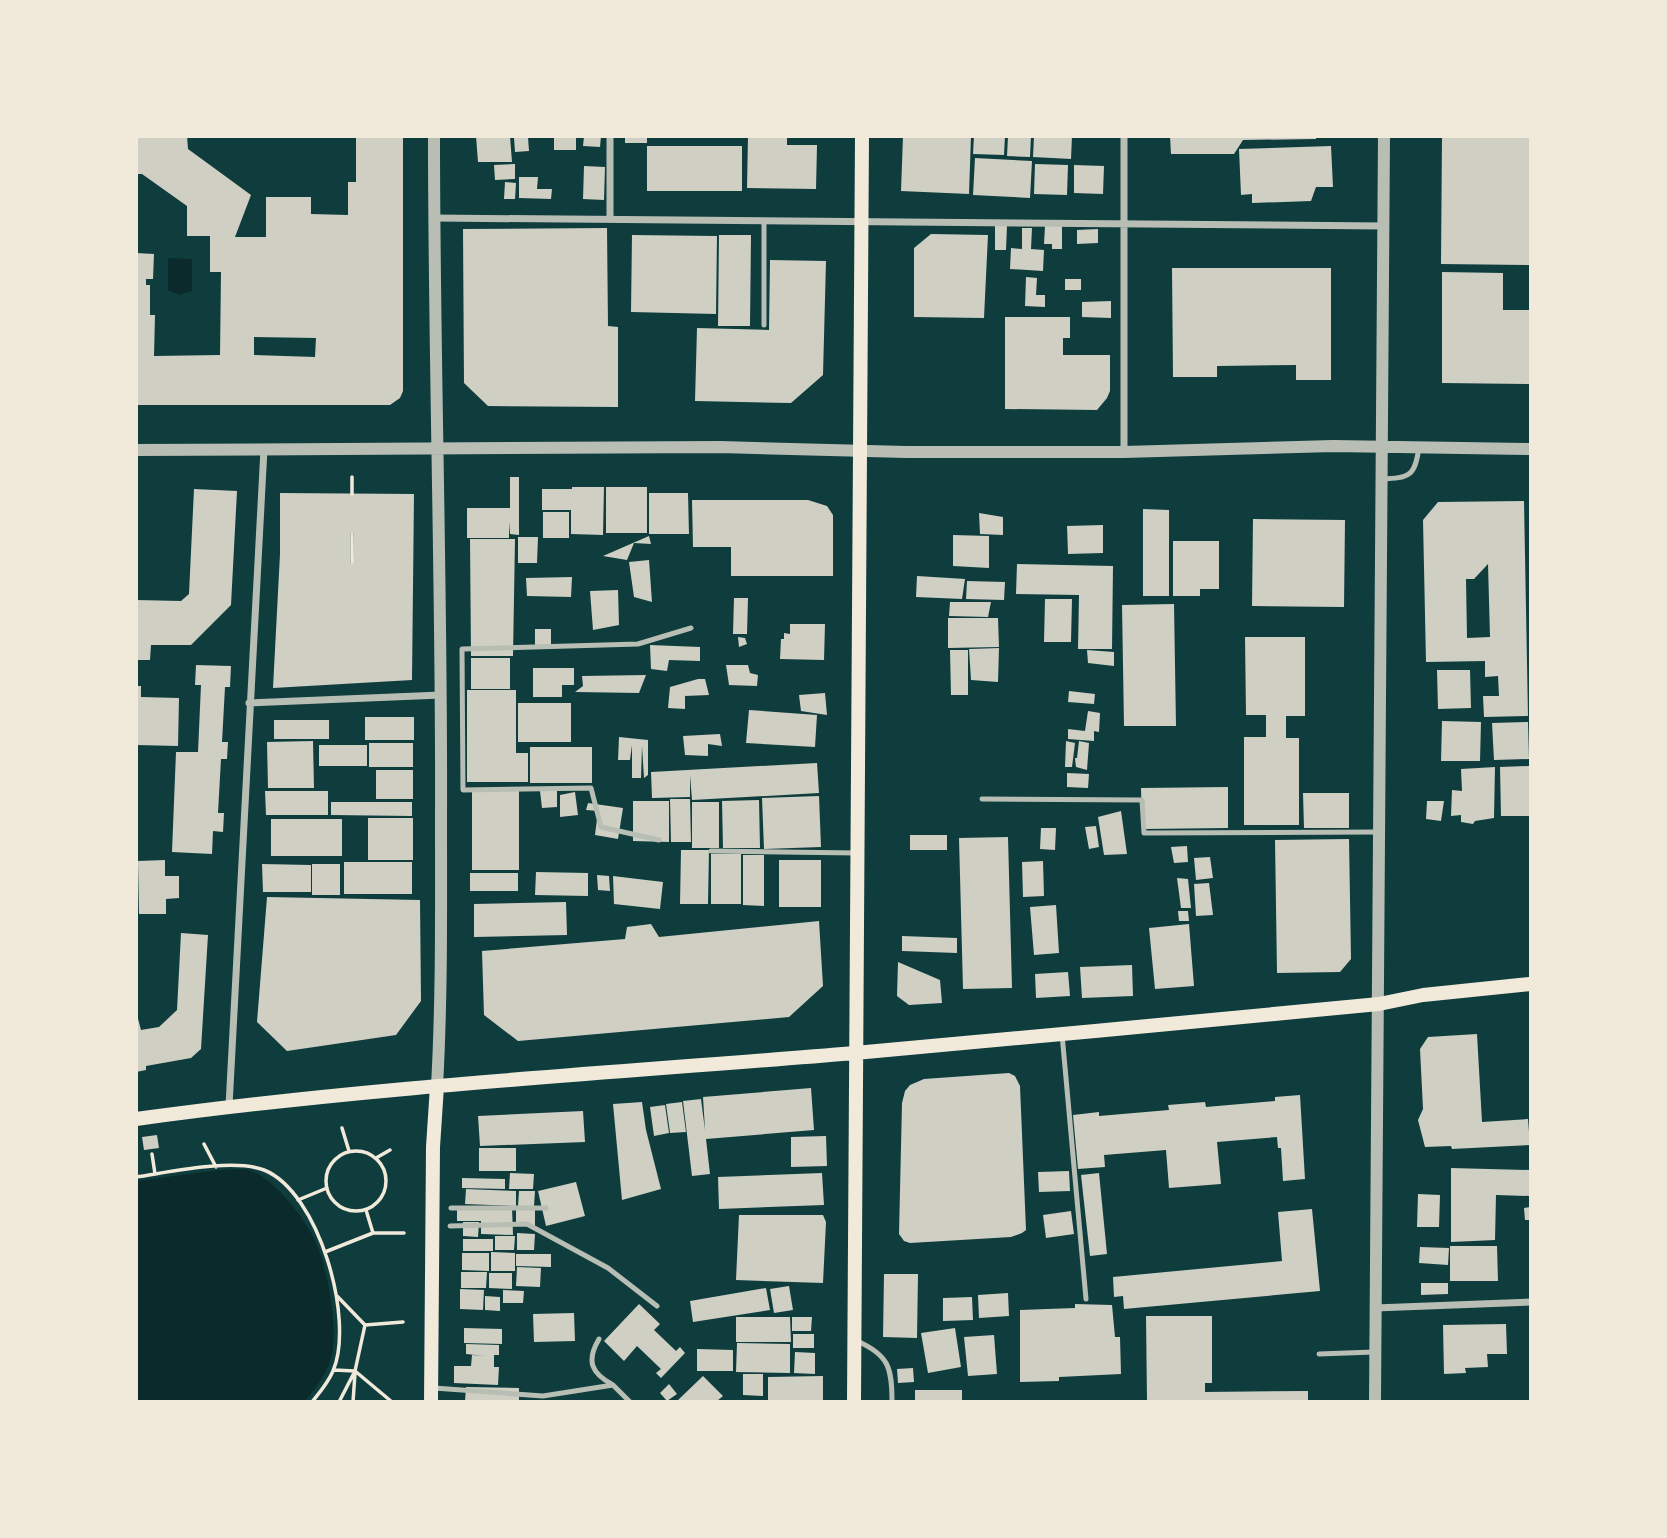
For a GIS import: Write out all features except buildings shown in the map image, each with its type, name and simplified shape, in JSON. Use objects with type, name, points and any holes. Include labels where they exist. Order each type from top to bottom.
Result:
[{"type":"main road","points":[[854,1402],[862,136]]},
{"type":"main road","points":[[136,1119],[229,1106],[437,1086],[855,1053],[1379,1004],[1423,995],[1531,984]]},
{"type":"main road","points":[[431,1395],[433,1147],[437,1086]]},
{"type":"street","points":[[434,136],[441,695],[441,1021],[437,1086]]},
{"type":"street","points":[[610,136],[610,219]]},
{"type":"street","points":[[1124,136],[1124,452]]},
{"type":"street","points":[[1375,1402],[1384,136]]},
{"type":"street","points":[[434,218],[1384,226]]},
{"type":"street","points":[[136,450],[720,447],[859,451],[1124,452],[1381,446],[1531,449]]},
{"type":"street","points":[[229,1106],[264,449]]},
{"type":"street","points":[[249,703],[441,695]]},
{"type":"street","points":[[1374,1308],[1531,1302]]},
{"type":"lane","points":[[764,221],[764,326]]},
{"type":"lane","points":[[1381,479],[1409,475],[1416,466],[1419,447]]},
{"type":"lane","points":[[659,841],[601,827],[591,788],[463,790],[462,649],[638,644],[691,628]]},
{"type":"lane","points":[[982,799],[1142,800],[1144,833],[1380,832]]},
{"type":"lane","points":[[711,851],[857,853]]},
{"type":"lane","points":[[1062,1034],[1086,1298]]},
{"type":"lane","points":[[451,1208],[546,1208]]},
{"type":"lane","points":[[450,1226],[527,1224],[608,1268],[657,1306]]},
{"type":"lane","points":[[599,1339],[593,1354],[593,1369],[630,1402]]},
{"type":"lane","points":[[854,1340],[879,1353],[888,1364],[892,1379],[892,1402]]},
{"type":"lane","points":[[1319,1354],[1374,1352]]},
{"type":"lane","points":[[431,1395],[543,1396],[613,1385]]},
{"type":"path","points":[[352,477],[352,494]]},
{"type":"path","points":[[352,535],[352,562]]},
{"type":"path","points":[[342,1128],[349,1151]]},
{"type":"path","points":[[204,1144],[216,1167]]},
{"type":"path","points":[[376,1158],[390,1150]]},
{"type":"path","points":[[349,1151],[368,1152],[383,1166],[386,1186],[382,1197],[366,1210],[346,1209],[331,1198],[327,1188],[326,1179],[333,1161],[349,1151]]},
{"type":"path","points":[[152,1154],[155,1174]]},
{"type":"path","points":[[136,1177],[251,1165],[268,1172],[299,1200],[325,1252],[338,1311],[338,1352],[334,1370],[313,1401]]},
{"type":"path","points":[[299,1200],[327,1188]]},
{"type":"path","points":[[366,1210],[373,1233]]},
{"type":"path","points":[[325,1252],[373,1233],[404,1233]]},
{"type":"path","points":[[336,1294],[365,1325]]},
{"type":"path","points":[[365,1325],[403,1322]]},
{"type":"path","points":[[353,1402],[355,1371],[365,1325]]},
{"type":"path","points":[[334,1370],[355,1371],[392,1402]]},
{"type":"path","points":[[339,1402],[355,1371]]},
{"type":"water","points":[[168,258],[192,259],[192,291],[179,295],[168,290]]},
{"type":"water","points":[[219,1170],[248,1170],[270,1182],[295,1209],[319,1249],[330,1295],[334,1328],[332,1355],[328,1368],[305,1401],[137,1401],[137,1181]]}]
